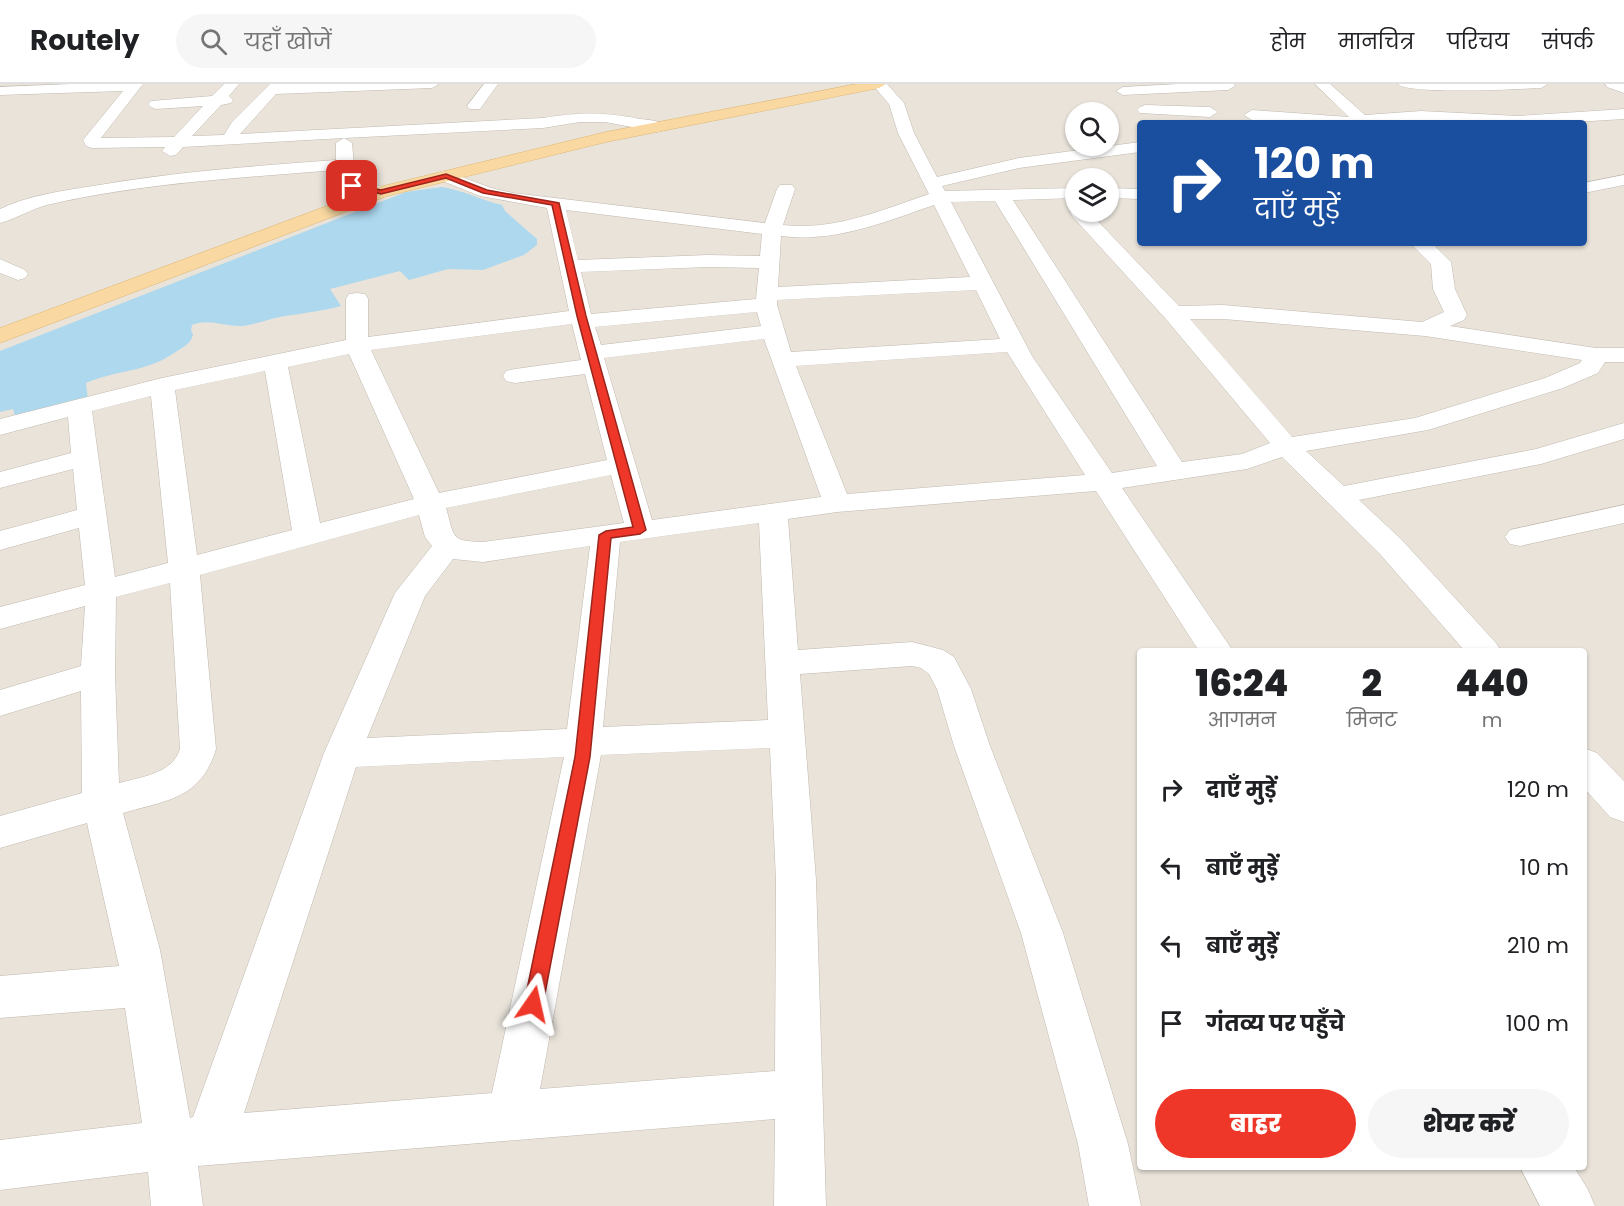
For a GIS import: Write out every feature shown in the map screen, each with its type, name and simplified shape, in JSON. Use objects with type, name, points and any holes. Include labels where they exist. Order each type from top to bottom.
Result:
[{"type":"main road","points":[[0,336],[381,192],[606,136],[879,84]]},
{"type":"street","points":[[143,182],[232,84]]},
{"type":"street","points":[[156,104],[216,100],[271,90],[432,84]]},
{"type":"street","points":[[475,106],[491,84]]},
{"type":"street","points":[[879,84],[896,103],[906,133],[1015,345],[1214,648]]},
{"type":"street","points":[[1322,84],[1360,119]]},
{"type":"street","points":[[1405,84],[1430,86],[1541,84]]},
{"type":"street","points":[[1612,84],[1624,89]]},
{"type":"street","points":[[0,92],[61,87],[135,85]]},
{"type":"street","points":[[135,85],[91,140],[92,143],[178,142],[229,138],[347,126],[401,117]]},
{"type":"street","points":[[360,103],[372,85]]},
{"type":"street","points":[[1118,88],[1228,86]]},
{"type":"street","points":[[1118,88],[1138,116],[1210,112]]},
{"type":"street","points":[[229,138],[271,90]]},
{"type":"street","points":[[95,107],[119,106]]},
{"type":"street","points":[[1533,120],[1624,114]]},
{"type":"street","points":[[1252,115],[1308,120]]},
{"type":"street","points":[[1350,120],[1421,116],[1499,120]]},
{"type":"street","points":[[284,122],[347,126],[543,123],[580,117],[605,117],[658,127]]},
{"type":"street","points":[[347,126],[344,164],[348,181],[352,186],[381,192]]},
{"type":"street","points":[[446,176],[486,192],[555,203],[772,230],[818,232],[891,215],[936,190],[1019,163],[1137,147]]},
{"type":"street","points":[[1019,163],[1040,172],[1065,190]]},
{"type":"street","points":[[0,217],[24,206],[48,199],[143,182],[344,164]]},
{"type":"street","points":[[1587,187],[1624,180]]},
{"type":"street","points":[[786,189],[772,230],[766,300],[782,360],[837,503]]},
{"type":"street","points":[[936,190],[1001,195],[1065,193]]},
{"type":"street","points":[[1119,193],[1137,194]]},
{"type":"street","points":[[1001,195],[1174,471]]},
{"type":"street","points":[[511,1116],[623,533],[622,465],[582,318],[555,203]]},
{"type":"street","points":[[1088,222],[1173,313],[1286,446],[1390,546],[1481,648]]},
{"type":"street","points":[[1423,246],[1441,262],[1444,289],[1456,315],[1425,329]]},
{"type":"street","points":[[570,266],[708,261],[768,262]]},
{"type":"street","points":[[0,427],[162,385],[357,345],[582,318],[766,300],[983,284]]},
{"type":"street","points":[[357,299],[357,345],[430,503],[440,537],[447,547],[459,551],[483,552],[837,503],[1105,482],[1248,460],[1286,446],[1419,424],[1554,383],[1590,368],[1596,355]]},
{"type":"street","points":[[1173,313],[1223,312],[1425,329],[1596,355],[1624,355]]},
{"type":"street","points":[[515,376],[594,359],[773,331]]},
{"type":"street","points":[[782,360],[1015,345]]},
{"type":"street","points":[[275,362],[308,536]]},
{"type":"street","points":[[0,832],[181,778],[191,770],[195,761],[198,749],[184,568],[162,385]]},
{"type":"street","points":[[79,406],[101,591],[99,674],[101,803],[138,950],[143,985],[190,1142]]},
{"type":"street","points":[[1338,496],[1541,456],[1624,431]]},
{"type":"street","points":[[0,480],[85,458]]},
{"type":"street","points":[[0,618],[430,503],[622,465]]},
{"type":"street","points":[[773,512],[795,880],[800,1206]]},
{"type":"street","points":[[1520,537],[1624,514]]},
{"type":"street","points":[[0,541],[92,515]]},
{"type":"street","points":[[177,1206],[190,1142],[342,753],[411,593],[447,547]]},
{"type":"street","points":[[782,663],[912,654],[931,658],[942,666],[954,689],[972,746],[1042,933],[1103,1144],[1115,1206]]},
{"type":"street","points":[[0,703],[99,674]]},
{"type":"street","points":[[342,753],[787,733]]},
{"type":"street","points":[[1587,766],[1624,806]]},
{"type":"street","points":[[0,997],[143,985]]},
{"type":"street","points":[[0,1165],[190,1142],[798,1093]]},
{"type":"street","points":[[1547,1170],[1569,1206]]},
{"type":"shaded area","points":[[0,84],[1624,84],[1624,1206],[0,1206]]},
{"type":"water","points":[[442,187],[502,205],[505,211],[537,239],[537,245],[524,255],[483,270],[448,269],[409,280],[400,271],[330,289],[341,306],[334,308],[243,326],[198,323],[192,325],[193,335],[190,341],[164,359],[86,383],[88,400],[16,419],[13,409],[0,412],[0,351],[406,192]]},
{"type":"route","points":[[352,186],[381,192],[446,176],[486,192],[555,203],[581,316],[640,530],[606,535],[582,757],[533,1004]]}]
